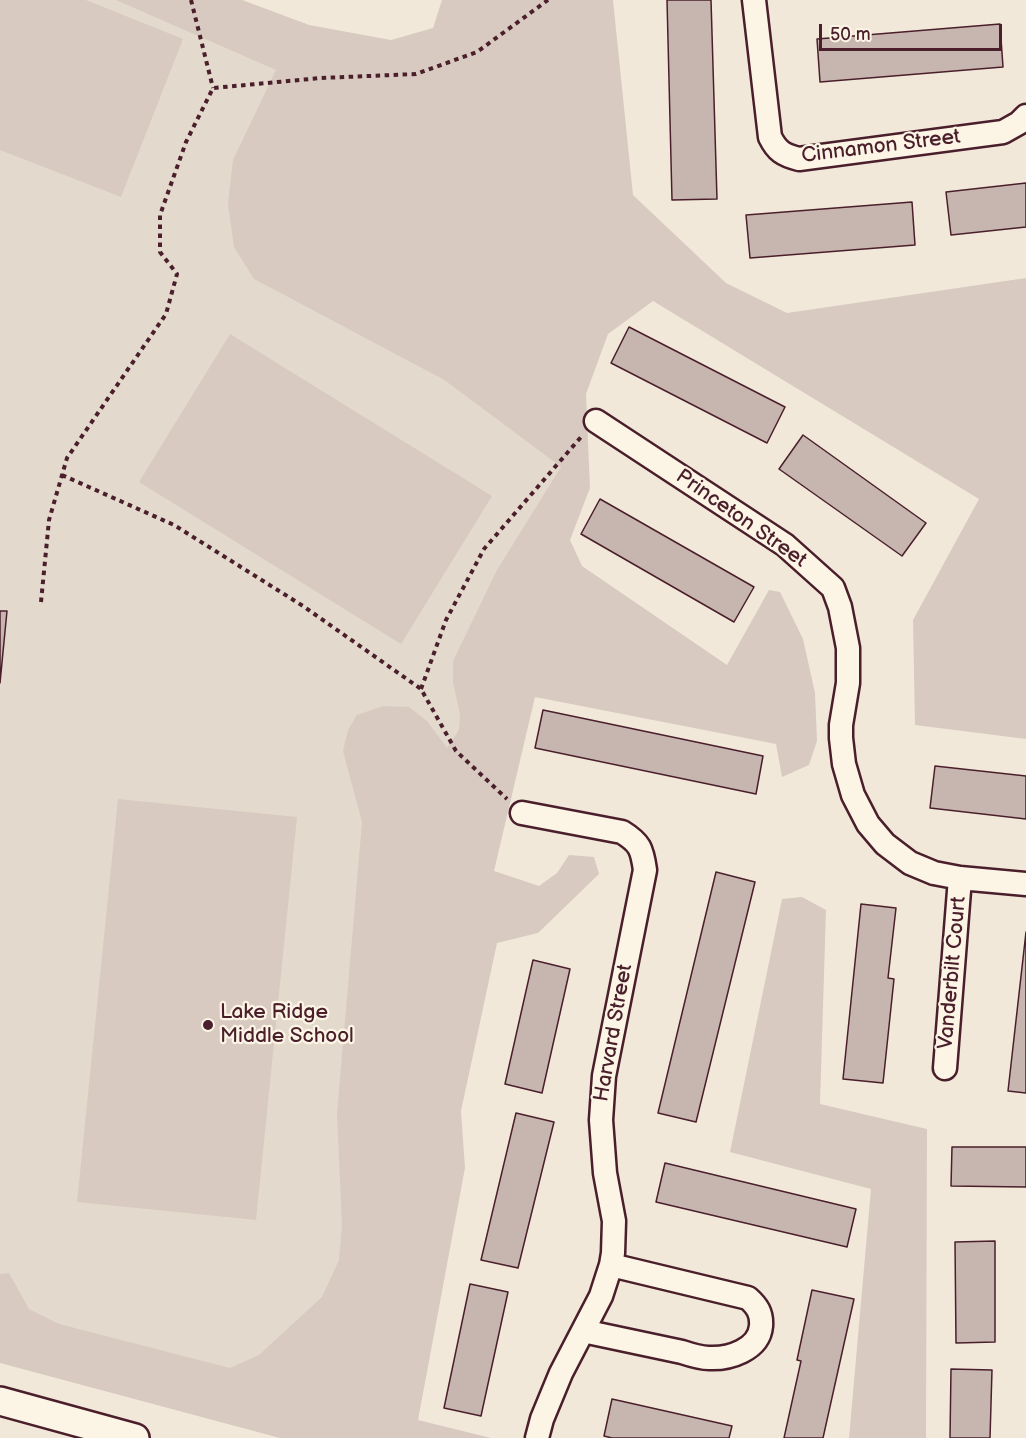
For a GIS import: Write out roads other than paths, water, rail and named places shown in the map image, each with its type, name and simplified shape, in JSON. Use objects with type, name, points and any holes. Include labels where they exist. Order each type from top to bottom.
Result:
[{"type":"street","name":"Cinnamon Street","points":[[754,0],[770,137],[775,147],[786,156],[799,159],[1003,132],[1026,116]]},
{"type":"street","name":"Princeton Street","points":[[596,421],[785,545],[833,588],[840,607],[848,648],[848,683],[841,724],[844,764],[853,795],[868,824],[885,844],[910,863],[934,873],[960,878],[1026,884]]},
{"type":"street","name":"Harvard Street","points":[[522,813],[622,832],[634,839],[643,853],[645,870],[604,1076],[601,1120],[605,1173],[614,1221],[611,1265],[601,1296],[561,1373],[542,1419],[537,1438]]},
{"type":"street","name":"Vanderbilt Court","points":[[945,1068],[960,878]]},
{"type":"street","points":[[583,1331],[710,1359],[730,1356],[749,1348],[761,1330],[761,1318],[756,1305],[748,1298],[611,1265]]},
{"type":"street","points":[[0,1401],[135,1438]]},
{"type":"place","name":"Lake Ridge Middle School","points":[[208,1025]]}]
